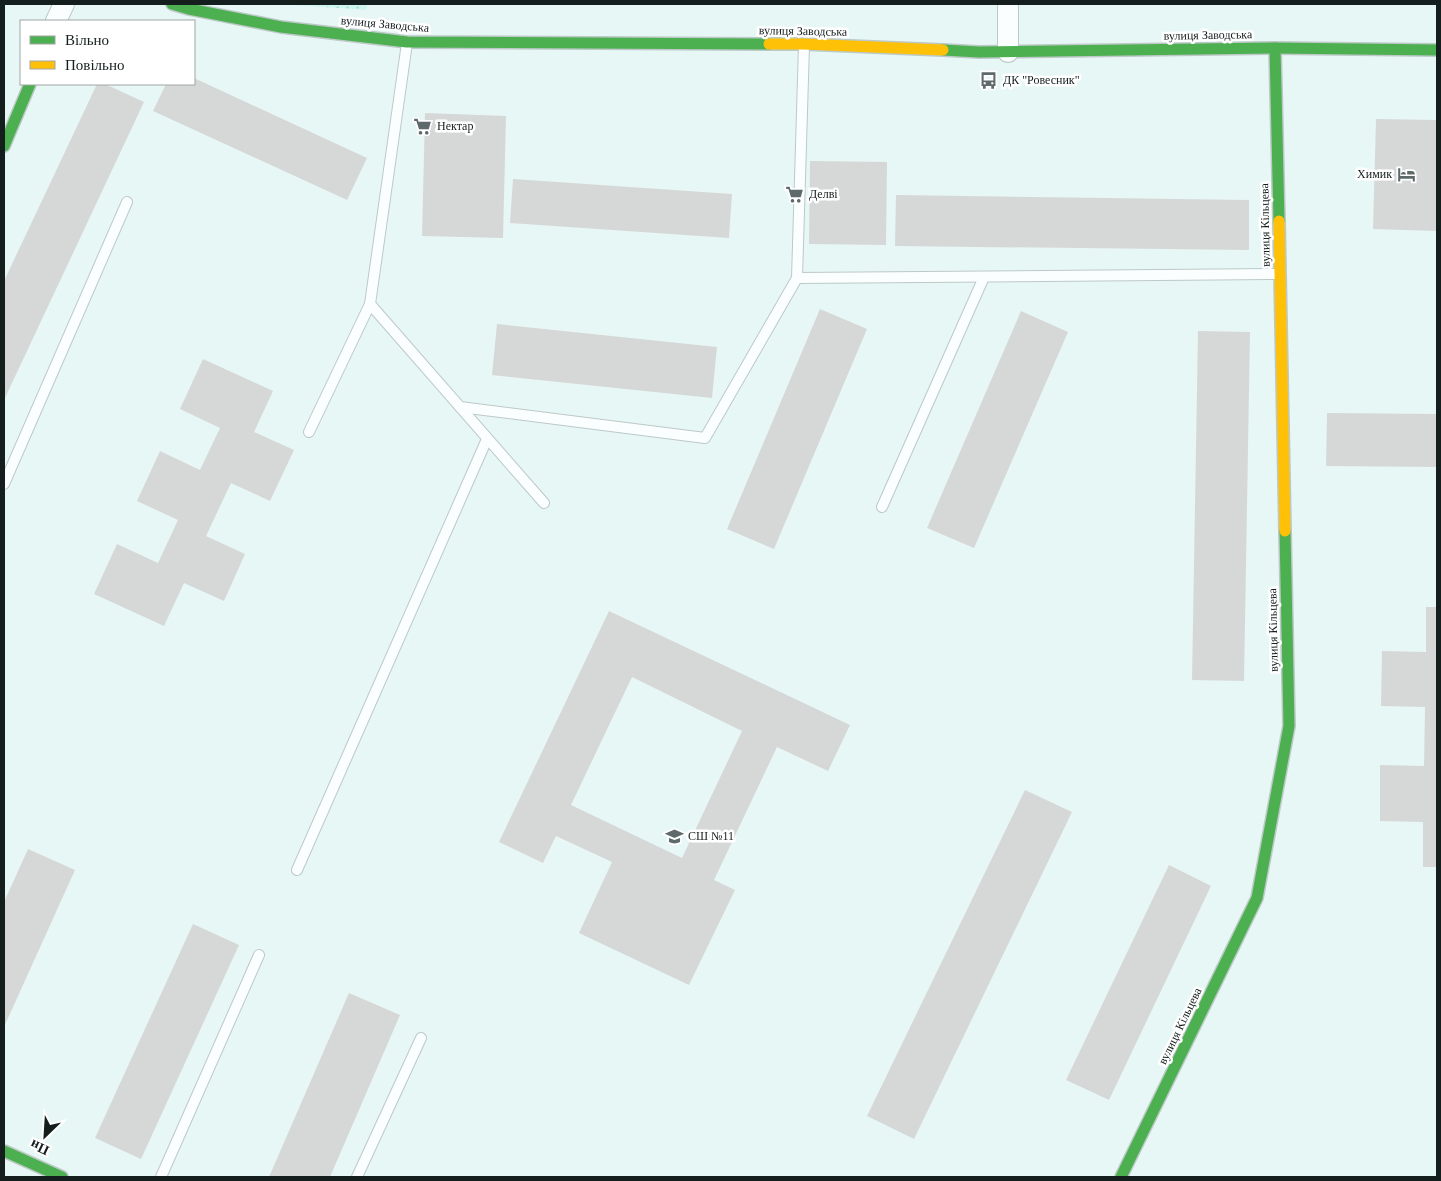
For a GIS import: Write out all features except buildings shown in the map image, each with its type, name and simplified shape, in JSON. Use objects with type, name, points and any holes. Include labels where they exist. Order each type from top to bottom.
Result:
[{"type":"street","points":[[56,20],[64,4]]},
{"type":"street","name":"вулиця Заводська","points":[[172,4],[189,10],[281,27],[407,42],[804,44],[979,52],[1275,48],[1437,50]]},
{"type":"street","points":[[1008,4],[1008,52]]},
{"type":"street","name":"вулиця Кільцева","points":[[1121,1177],[1257,898],[1289,726],[1275,48]]},
{"type":"street","points":[[4,146],[30,85]]},
{"type":"street","points":[[4,1151],[62,1177]]},
{"type":"lane","points":[[309,432],[370,304],[407,42]]},
{"type":"lane","points":[[460,408],[705,438],[797,278],[804,44]]},
{"type":"lane","points":[[4,484],[127,202]]},
{"type":"lane","points":[[797,278],[1280,274]]},
{"type":"lane","points":[[882,507],[984,276]]},
{"type":"lane","points":[[370,304],[544,504]]},
{"type":"lane","points":[[297,870],[487,439]]},
{"type":"lane","points":[[161,1177],[259,955]]},
{"type":"lane","points":[[358,1177],[421,1038]]},
{"type":"shaded area","points":[[281,4],[367,4],[366,10]]},
{"type":"traffic: fast","points":[[172,4],[281,27],[407,42],[769,44]]},
{"type":"traffic: fast","points":[[943,50],[979,52],[1275,48],[1437,50]]},
{"type":"traffic: fast","points":[[1275,48],[1279,221]]},
{"type":"traffic: fast","points":[[4,146],[30,85]]},
{"type":"traffic: fast","points":[[1121,1177],[1257,898],[1289,726],[1285,531]]},
{"type":"traffic: fast","points":[[4,1151],[62,1177]]},
{"type":"traffic: slow","points":[[769,44],[943,50]]},
{"type":"traffic: slow","points":[[1279,221],[1285,531]]},
{"type":"place","name":"ДК \"Ровесник\"","points":[[989,80]]},
{"type":"place","name":"Нектар","points":[[423,126]]},
{"type":"place","name":"Химик","points":[[1406,174]]},
{"type":"place","name":"Делвi","points":[[795,194]]},
{"type":"place","name":"СШ №11","points":[[674,836]]}]
